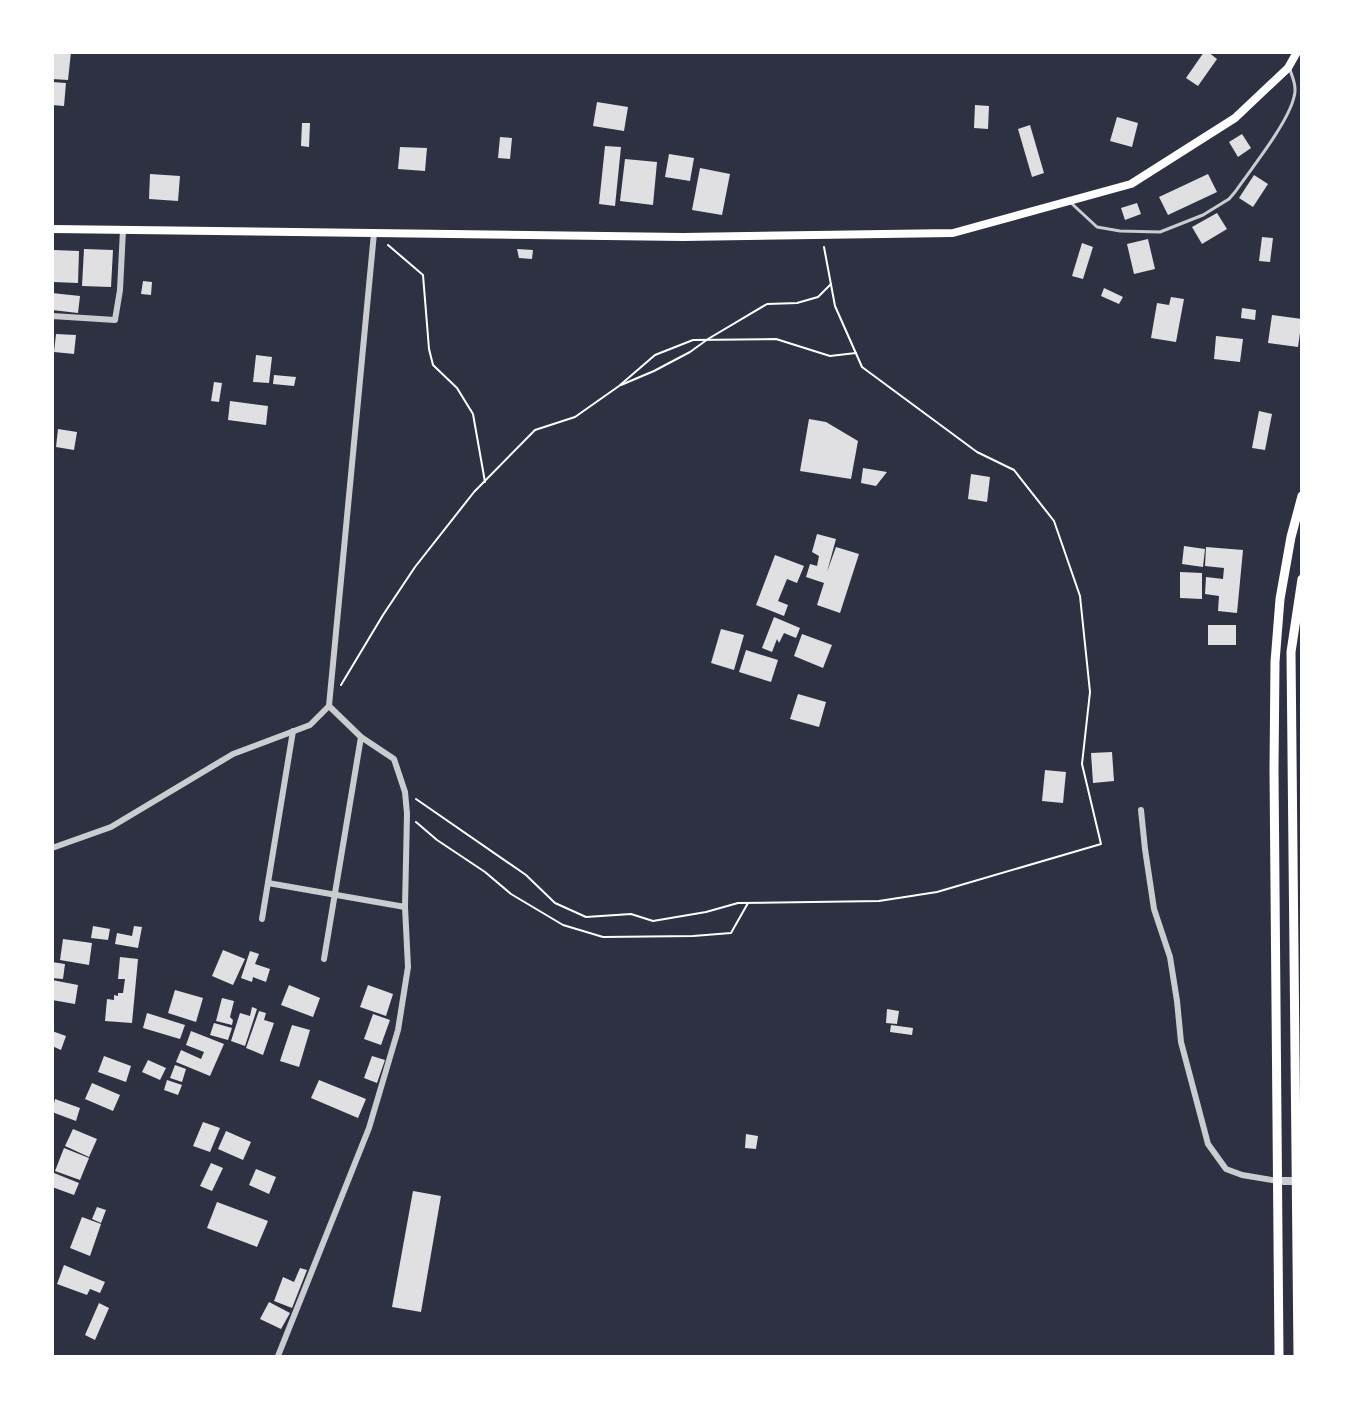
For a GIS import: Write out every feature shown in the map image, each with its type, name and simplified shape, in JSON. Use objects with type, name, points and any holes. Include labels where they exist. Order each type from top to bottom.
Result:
[{"type":"highway","points":[[1279,1356],[1275,662],[1280,599],[1302,496]]},
{"type":"highway","points":[[1298,1356],[1299,1181],[1292,652],[1302,579]]},
{"type":"main road","points":[[52,229],[682,237],[953,233],[1131,183],[1235,118],[1288,68],[1297,52]]},
{"type":"street","points":[[52,316],[115,320],[120,290],[123,230]]},
{"type":"street","points":[[52,849],[111,827],[233,754],[310,724],[329,706],[374,233]]},
{"type":"street","points":[[278,1356],[369,1128],[398,1030],[408,967],[405,907],[407,814],[405,792],[394,759],[361,737],[329,706]]},
{"type":"street","points":[[262,919],[293,732]]},
{"type":"street","points":[[324,959],[361,737]]},
{"type":"street","points":[[1142,810],[1154,909],[1170,957],[1178,1001],[1181,1042],[1208,1144],[1226,1169],[1242,1175],[1278,1181],[1299,1181]]},
{"type":"street","points":[[268,883],[405,907]]},
{"type":"lane","points":[[1069,201],[1097,227],[1113,231],[1160,232],[1203,215],[1229,199],[1288,112],[1295,95],[1295,85],[1288,68]]},
{"type":"path","points":[[374,233],[423,275],[429,349],[433,365],[457,388],[472,414],[485,482]]},
{"type":"path","points":[[405,792],[526,875],[555,903],[586,917],[631,914],[653,921],[706,912],[738,903],[879,901],[936,892],[1101,844],[1082,764],[1090,692],[1080,596],[1054,521],[1014,470],[977,452],[862,367],[835,306],[821,235]]},
{"type":"path","points":[[619,386],[690,352],[767,304],[797,303],[818,297],[831,285]]},
{"type":"path","points":[[341,686],[383,615],[415,567],[485,482],[535,430],[575,417],[619,386],[655,355],[693,340],[776,339],[830,356],[856,353]]},
{"type":"path","points":[[407,814],[437,840],[485,872],[511,894],[563,924],[603,937],[693,936],[731,933],[749,903]]},
{"type":"building","points":[[52,52],[71,52],[68,80],[52,79]]},
{"type":"building","points":[[1204,52],[1208,52],[1217,59],[1198,86],[1186,78]]},
{"type":"building","points":[[52,82],[66,83],[64,106],[52,105]]},
{"type":"building","points":[[597,102],[628,107],[624,131],[593,126]]},
{"type":"building","points":[[975,105],[989,106],[988,129],[974,128]]},
{"type":"building","points":[[1117,117],[1138,123],[1132,147],[1110,141]]},
{"type":"building","points":[[302,123],[310,123],[309,147],[301,146]]},
{"type":"building","points":[[1030,125],[1044,173],[1032,177],[1018,129]]},
{"type":"building","points":[[1242,134],[1251,148],[1238,157],[1229,142]]},
{"type":"building","points":[[500,137],[512,138],[510,159],[498,158]]},
{"type":"building","points":[[605,146],[621,147],[615,206],[599,204]]},
{"type":"building","points":[[400,147],[427,148],[425,171],[398,169]]},
{"type":"building","points":[[669,154],[694,158],[690,181],[665,177]]},
{"type":"building","points":[[625,159],[657,162],[653,205],[620,201]]},
{"type":"building","points":[[700,168],[730,174],[722,215],[692,210]]},
{"type":"building","points":[[150,174],[180,176],[178,201],[149,199]]},
{"type":"building","points":[[1208,174],[1217,192],[1168,215],[1159,197]]},
{"type":"building","points":[[1254,175],[1268,184],[1253,207],[1239,198]]},
{"type":"building","points":[[1137,203],[1141,214],[1125,220],[1121,208]]},
{"type":"building","points":[[1217,213],[1227,229],[1202,244],[1192,227]]},
{"type":"building","points":[[1262,237],[1273,238],[1270,262],[1259,261]]},
{"type":"building","points":[[1148,239],[1155,269],[1134,274],[1127,244]]},
{"type":"building","points":[[1082,243],[1093,247],[1083,279],[1072,276]]},
{"type":"building","points":[[84,249],[113,250],[111,287],[82,286]]},
{"type":"building","points":[[517,249],[533,250],[532,259],[519,258]]},
{"type":"building","points":[[54,250],[79,251],[78,283],[53,282]]},
{"type":"building","points":[[143,281],[152,282],[151,295],[141,294]]},
{"type":"building","points":[[1104,288],[1123,297],[1119,304],[1101,296]]},
{"type":"building","points":[[52,293],[80,296],[78,313],[52,310]]},
{"type":"building","points":[[1171,297],[1184,299],[1176,342],[1151,338],[1157,303],[1169,305]]},
{"type":"building","points":[[1242,308],[1256,310],[1255,320],[1241,318]]},
{"type":"building","points":[[1272,315],[1302,319],[1298,347],[1268,343]]},
{"type":"building","points":[[56,334],[76,335],[74,354],[54,352]]},
{"type":"building","points":[[1216,336],[1243,339],[1240,362],[1214,359]]},
{"type":"building","points":[[256,355],[272,357],[269,383],[253,382]]},
{"type":"building","points":[[274,375],[296,377],[294,386],[273,384]]},
{"type":"building","points":[[214,382],[222,383],[219,402],[211,401]]},
{"type":"building","points":[[230,401],[268,406],[266,425],[228,420]]},
{"type":"building","points":[[1259,411],[1272,414],[1265,450],[1252,448]]},
{"type":"building","points":[[809,419],[826,422],[858,441],[851,479],[800,471]]},
{"type":"building","points":[[58,429],[77,432],[74,450],[56,447]]},
{"type":"building","points":[[863,468],[887,472],[876,486],[861,483]]},
{"type":"building","points":[[971,474],[990,477],[987,502],[968,499]]},
{"type":"building","points":[[817,534],[836,539],[827,572],[836,547],[859,554],[840,613],[817,605],[824,583],[806,577],[810,564],[817,566],[819,556],[812,552]]},
{"type":"building","points":[[1184,546],[1205,549],[1203,567],[1182,564]]},
{"type":"building","points":[[1206,547],[1243,550],[1237,613],[1218,611],[1219,596],[1205,594],[1206,577],[1223,579],[1224,568],[1205,566]]},
{"type":"building","points":[[775,555],[804,566],[797,583],[787,579],[778,601],[788,605],[784,616],[756,605]]},
{"type":"building","points":[[1180,572],[1202,573],[1202,599],[1180,598]]},
{"type":"building","points":[[774,617],[800,628],[796,638],[784,633],[779,643],[777,639],[772,652],[762,648]]},
{"type":"building","points":[[1208,625],[1236,625],[1236,645],[1208,645]]},
{"type":"building","points":[[721,629],[744,635],[734,670],[711,663]]},
{"type":"building","points":[[802,634],[832,645],[823,668],[794,656]]},
{"type":"building","points":[[746,650],[778,660],[771,682],[739,672]]},
{"type":"building","points":[[798,694],[826,702],[819,727],[790,719]]},
{"type":"building","points":[[1112,752],[1114,781],[1093,783],[1091,753]]},
{"type":"building","points":[[1045,770],[1066,772],[1063,803],[1042,801]]},
{"type":"building","points":[[93,926],[110,929],[108,940],[91,938]]},
{"type":"building","points":[[134,926],[142,927],[138,948],[115,944],[117,933],[132,936]]},
{"type":"building","points":[[63,939],[92,943],[89,965],[60,960]]},
{"type":"building","points":[[223,950],[245,959],[233,985],[212,976]]},
{"type":"building","points":[[250,951],[259,954],[255,964],[270,969],[266,982],[253,977],[252,982],[241,978]]},
{"type":"building","points":[[120,957],[138,959],[132,1023],[105,1021],[107,999],[114,1000],[114,995],[118,996],[118,993],[123,993],[125,979],[118,979]]},
{"type":"building","points":[[52,962],[65,964],[63,979],[52,978]]},
{"type":"building","points":[[52,980],[78,985],[75,1004],[52,1000]]},
{"type":"building","points":[[289,985],[320,998],[313,1017],[281,1005]]},
{"type":"building","points":[[368,985],[393,994],[386,1016],[360,1007]]},
{"type":"building","points":[[175,990],[203,998],[196,1022],[168,1013]]},
{"type":"building","points":[[222,998],[234,1001],[230,1017],[233,1020],[232,1025],[216,1021]]},
{"type":"building","points":[[252,1007],[257,1009],[245,1046],[231,1041],[240,1013],[250,1016]]},
{"type":"building","points":[[887,1009],[899,1011],[897,1024],[886,1023]]},
{"type":"building","points":[[259,1011],[266,1013],[264,1020],[274,1023],[263,1055],[246,1048]]},
{"type":"building","points":[[147,1013],[185,1025],[180,1039],[143,1028]]},
{"type":"building","points":[[373,1014],[390,1020],[381,1045],[364,1039]]},
{"type":"building","points":[[214,1023],[232,1028],[228,1040],[210,1035]]},
{"type":"building","points":[[292,1025],[310,1030],[299,1067],[280,1061]]},
{"type":"building","points":[[891,1025],[913,1028],[912,1035],[890,1032]]},
{"type":"building","points":[[52,1031],[66,1036],[61,1050],[52,1046]]},
{"type":"building","points":[[191,1031],[224,1044],[210,1076],[176,1062],[181,1050],[201,1059],[204,1052],[186,1045]]},
{"type":"building","points":[[104,1056],[131,1066],[126,1082],[98,1072]]},
{"type":"building","points":[[372,1056],[385,1060],[377,1083],[364,1078]]},
{"type":"building","points":[[148,1060],[166,1068],[160,1080],[142,1072]]},
{"type":"building","points":[[175,1065],[186,1069],[182,1082],[170,1078]]},
{"type":"building","points":[[167,1080],[182,1085],[178,1095],[164,1090]]},
{"type":"building","points":[[319,1080],[366,1099],[358,1118],[311,1098]]},
{"type":"building","points":[[92,1083],[120,1095],[113,1111],[85,1099]]},
{"type":"building","points":[[55,1099],[80,1108],[76,1121],[52,1112]]},
{"type":"building","points":[[203,1122],[220,1128],[210,1152],[193,1146]]},
{"type":"building","points":[[73,1129],[97,1139],[89,1157],[65,1146]]},
{"type":"building","points":[[226,1131],[251,1142],[243,1160],[218,1149]]},
{"type":"building","points":[[746,1134],[758,1136],[756,1149],[745,1148]]},
{"type":"building","points":[[64,1148],[89,1158],[80,1180],[55,1171]]},
{"type":"building","points":[[211,1163],[223,1168],[212,1191],[200,1186]]},
{"type":"building","points":[[256,1169],[276,1177],[269,1194],[249,1185]]},
{"type":"building","points":[[54,1173],[79,1183],[74,1195],[52,1187]]},
{"type":"building","points":[[413,1191],[441,1196],[421,1312],[392,1307]]},
{"type":"building","points":[[217,1202],[268,1221],[257,1247],[207,1228]]},
{"type":"building","points":[[97,1207],[106,1210],[101,1223],[92,1219]]},
{"type":"building","points":[[82,1217],[101,1224],[90,1256],[70,1248]]},
{"type":"building","points":[[64,1265],[105,1282],[100,1293],[90,1289],[87,1295],[57,1284]]},
{"type":"building","points":[[300,1268],[307,1270],[292,1308],[274,1301],[283,1277],[294,1282]]},
{"type":"building","points":[[269,1302],[290,1313],[281,1329],[260,1319]]},
{"type":"building","points":[[99,1303],[109,1308],[95,1340],[85,1335]]}]
